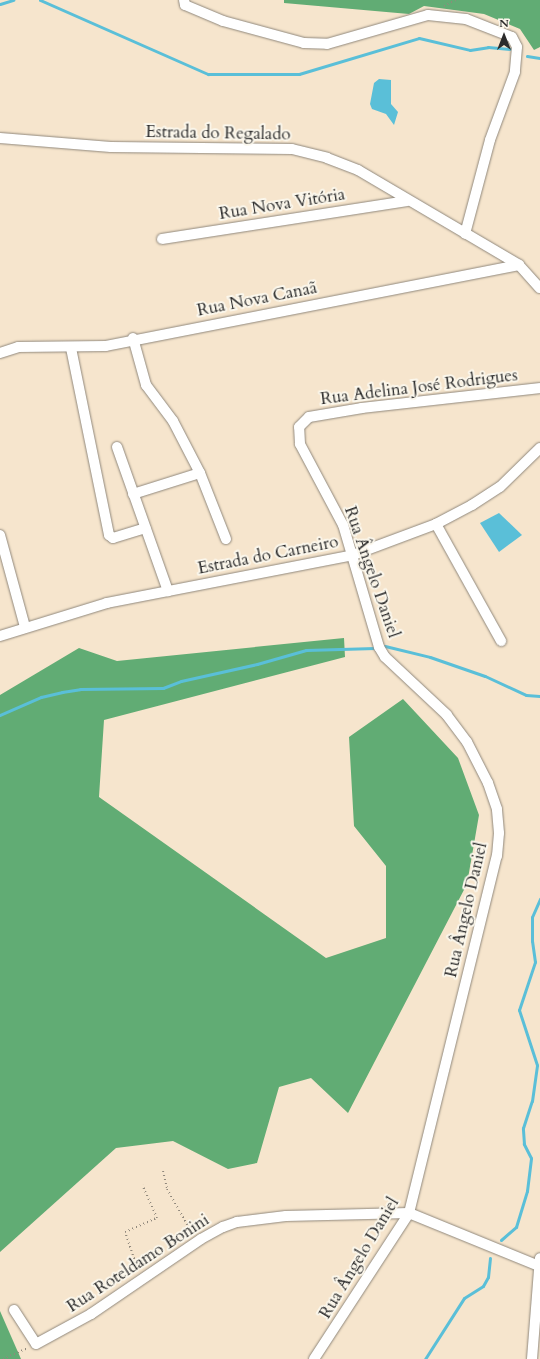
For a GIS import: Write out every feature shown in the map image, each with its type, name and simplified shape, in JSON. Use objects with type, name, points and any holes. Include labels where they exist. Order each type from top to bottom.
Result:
[{"type":"street","points":[[184,0],[185,5],[223,21],[304,43],[327,44],[428,15],[466,19],[512,38],[518,47],[515,72],[490,140],[465,234]]},
{"type":"street","name":"Estrada do Regalado","points":[[0,138],[111,147],[292,149],[327,158],[358,170],[407,201],[520,265],[540,288]]},
{"type":"street","name":"Rua Nova Vitória","points":[[162,239],[407,201]]},
{"type":"street","name":"Rua Nova Canaã","points":[[0,353],[18,347],[71,348],[101,346],[133,338],[520,265]]},
{"type":"street","points":[[133,338],[146,385],[173,421],[200,472],[226,539]]},
{"type":"street","points":[[71,348],[108,534],[113,538],[146,528]]},
{"type":"street","name":"Rua Adelina José Rodrigues","points":[[300,444],[299,427],[309,417],[462,395],[540,388]]},
{"type":"street","name":"Rua Ângelo Daniel","points":[[300,444],[343,525],[379,647],[385,657],[447,715],[467,742],[488,783],[497,810],[499,833],[497,856],[409,1213],[326,1345],[314,1359]]},
{"type":"street","points":[[117,447],[168,591]]},
{"type":"street","name":"Estrada do Carneiro","points":[[0,636],[25,627],[107,603],[353,555],[436,524],[500,487],[540,448]]},
{"type":"street","points":[[133,494],[200,472]]},
{"type":"street","points":[[436,524],[501,641]]},
{"type":"street","points":[[0,535],[25,627]]},
{"type":"street","name":"Rua Roteldamo Bonini","points":[[36,1344],[78,1322],[197,1241],[223,1227],[250,1220],[286,1216],[409,1213],[539,1262]]},
{"type":"street","points":[[532,1359],[539,1262]]},
{"type":"street","points":[[14,1310],[36,1344]]},
{"type":"path","points":[[163,1171],[166,1189],[197,1241]]},
{"type":"path","points":[[141,1279],[126,1232],[157,1218],[142,1185]]},
{"type":"path","points":[[3,1359],[36,1344]]},
{"type":"green space","points":[[284,0],[540,0],[540,47],[534,50],[520,29],[484,14],[424,6],[409,14],[284,3]]},
{"type":"green space","points":[[344,638],[345,657],[104,720],[99,797],[326,958],[386,938],[386,866],[354,826],[349,737],[403,699],[458,758],[479,815],[467,884],[348,1113],[311,1078],[279,1087],[257,1163],[228,1169],[173,1141],[116,1148],[0,1252],[0,695],[79,648],[117,661]]},
{"type":"green space","points":[[0,1311],[21,1359],[0,1359]]},
{"type":"water","points":[[379,79],[391,80],[391,104],[398,112],[394,125],[386,114],[372,109],[370,104],[374,83]]},
{"type":"water","points":[[499,513],[522,535],[499,552],[480,523]]},
{"type":"waterway","points":[[0,4],[13,0]]},
{"type":"waterway","points":[[40,0],[208,74],[299,74],[419,38],[470,50],[488,47],[510,49]]},
{"type":"waterway","points":[[527,56],[540,58]]},
{"type":"waterway","points":[[385,646],[430,657],[485,676],[526,695],[540,696]]},
{"type":"waterway","points":[[0,715],[41,697],[62,692],[80,689],[163,688],[181,681],[257,664],[306,650],[375,648]]},
{"type":"waterway","points":[[501,1240],[516,1227],[527,1191],[531,1158],[524,1144],[523,1128],[532,1101],[537,1065],[519,1010],[535,962],[532,941],[532,917],[540,899]]},
{"type":"waterway","points":[[425,1359],[464,1298],[483,1286],[488,1277],[490,1258]]}]
